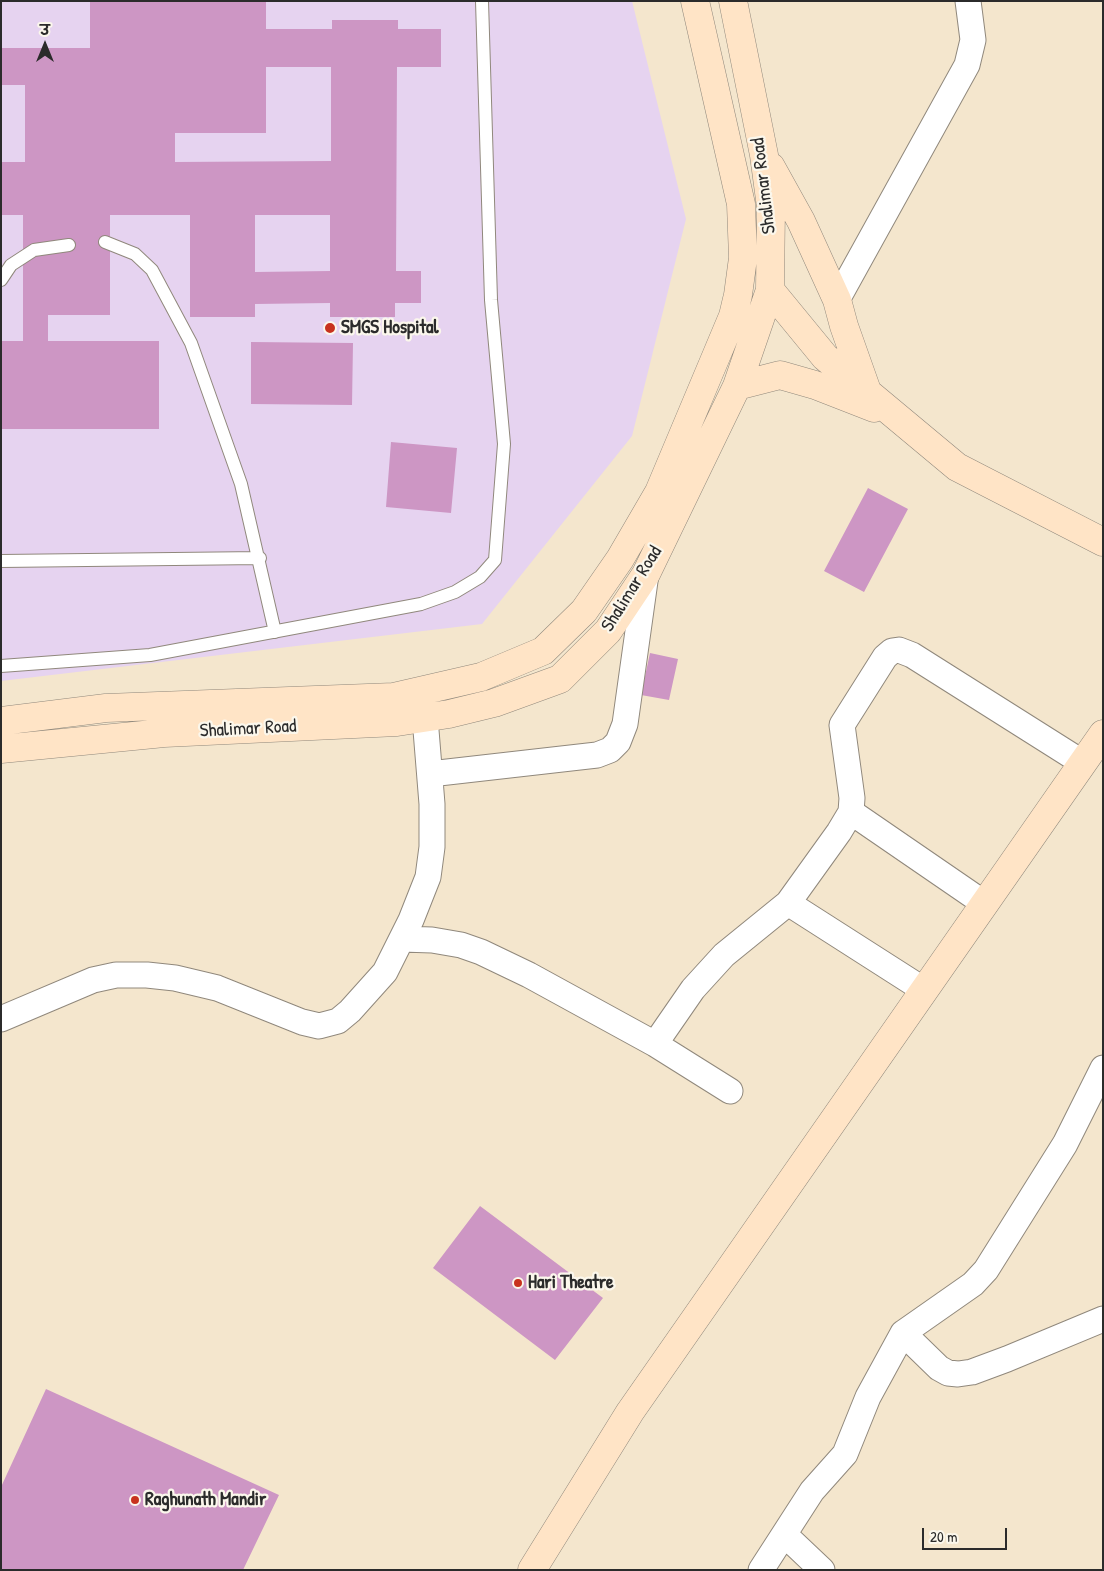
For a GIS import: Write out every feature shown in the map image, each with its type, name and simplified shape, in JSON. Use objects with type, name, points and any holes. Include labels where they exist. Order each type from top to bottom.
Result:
[{"type":"main road","points":[[1,721],[106,708],[394,697],[481,678],[543,651],[584,610],[620,559],[660,492],[733,316],[738,295],[742,258],[741,204],[695,1]]},
{"type":"main road","name":"Shalimar Road","points":[[1,749],[164,733],[397,722],[425,718],[494,703],[560,679],[608,631],[646,574],[737,386],[770,290],[771,207],[764,155],[733,1]]},
{"type":"main road","points":[[764,155],[802,221],[837,300],[844,326],[868,393]]},
{"type":"main road","points":[[770,290],[825,357],[957,467],[1103,542]]},
{"type":"main road","points":[[737,386],[780,375],[815,385],[897,417]]},
{"type":"main road","points":[[532,1570],[630,1412],[1103,734]]},
{"type":"street","points":[[837,300],[967,65],[973,40],[968,1]]},
{"type":"street","points":[[430,774],[597,755],[610,750],[618,742],[625,724],[646,574]]},
{"type":"street","points":[[655,1044],[693,989],[724,955],[788,903],[803,885],[851,812],[852,798],[842,725],[885,657],[892,651],[899,650],[912,655],[1083,763]]},
{"type":"street","points":[[1,1019],[93,980],[116,975],[146,975],[175,978],[217,988],[302,1022],[318,1026],[338,1021],[350,1011],[385,972],[428,877],[432,847],[430,774],[425,718]]},
{"type":"street","points":[[851,812],[984,904]]},
{"type":"street","points":[[788,903],[924,990]]},
{"type":"street","points":[[402,938],[451,943],[481,952],[529,975],[655,1044],[730,1091]]},
{"type":"street","points":[[761,1570],[812,1491],[845,1454],[868,1397],[904,1333],[974,1284],[986,1270],[1065,1144],[1103,1068]]},
{"type":"street","points":[[904,1333],[939,1368],[948,1373],[958,1374],[972,1372],[1007,1359],[1103,1319]]},
{"type":"street","points":[[785,1535],[822,1570]]},
{"type":"lane","points":[[1,666],[150,656],[421,604],[455,592],[480,577],[494,560],[504,444],[491,300],[482,1]]},
{"type":"lane","points":[[105,242],[135,254],[152,270],[191,343],[241,484],[276,632]]},
{"type":"lane","points":[[1,280],[11,265],[34,250],[69,245]]},
{"type":"lane","points":[[1,560],[260,558]]},
{"type":"shaded area","name":"SMGS Hospital","points":[[1,1],[632,1],[686,219],[632,436],[482,624],[1,681]]},
{"type":"building","points":[[90,1],[266,1],[266,29],[332,29],[332,20],[398,20],[398,29],[441,29],[441,67],[397,67],[396,271],[421,271],[421,303],[395,303],[395,317],[330,317],[330,303],[255,304],[255,317],[190,317],[190,215],[110,215],[110,315],[48,315],[48,341],[159,341],[159,429],[1,429],[1,341],[23,341],[23,215],[1,215],[1,162],[25,162],[25,85],[1,85],[1,48],[90,48]],"holes":[[[266,67],[331,67],[331,161],[175,162],[175,133],[266,133]],[[255,215],[330,215],[330,271],[255,272]]]},
{"type":"building","points":[[251,342],[353,343],[352,405],[251,404]]},
{"type":"building","points":[[391,442],[457,448],[451,513],[386,507]]},
{"type":"building","points":[[868,488],[908,509],[864,592],[824,571]]},
{"type":"building","points":[[650,653],[678,659],[669,700],[641,695]]},
{"type":"building","name":"Hari Theatre","points":[[480,1206],[603,1298],[555,1360],[433,1268]]},
{"type":"building","name":"Raghunath Mandir","points":[[46,1389],[279,1495],[243,1570],[1,1570],[1,1487]]},
{"type":"place","name":"SMGS Hospital","points":[[330,328]]},
{"type":"place","name":"Hari Theatre","points":[[518,1283]]},
{"type":"place","name":"Raghunath Mandir","points":[[135,1500]]}]
